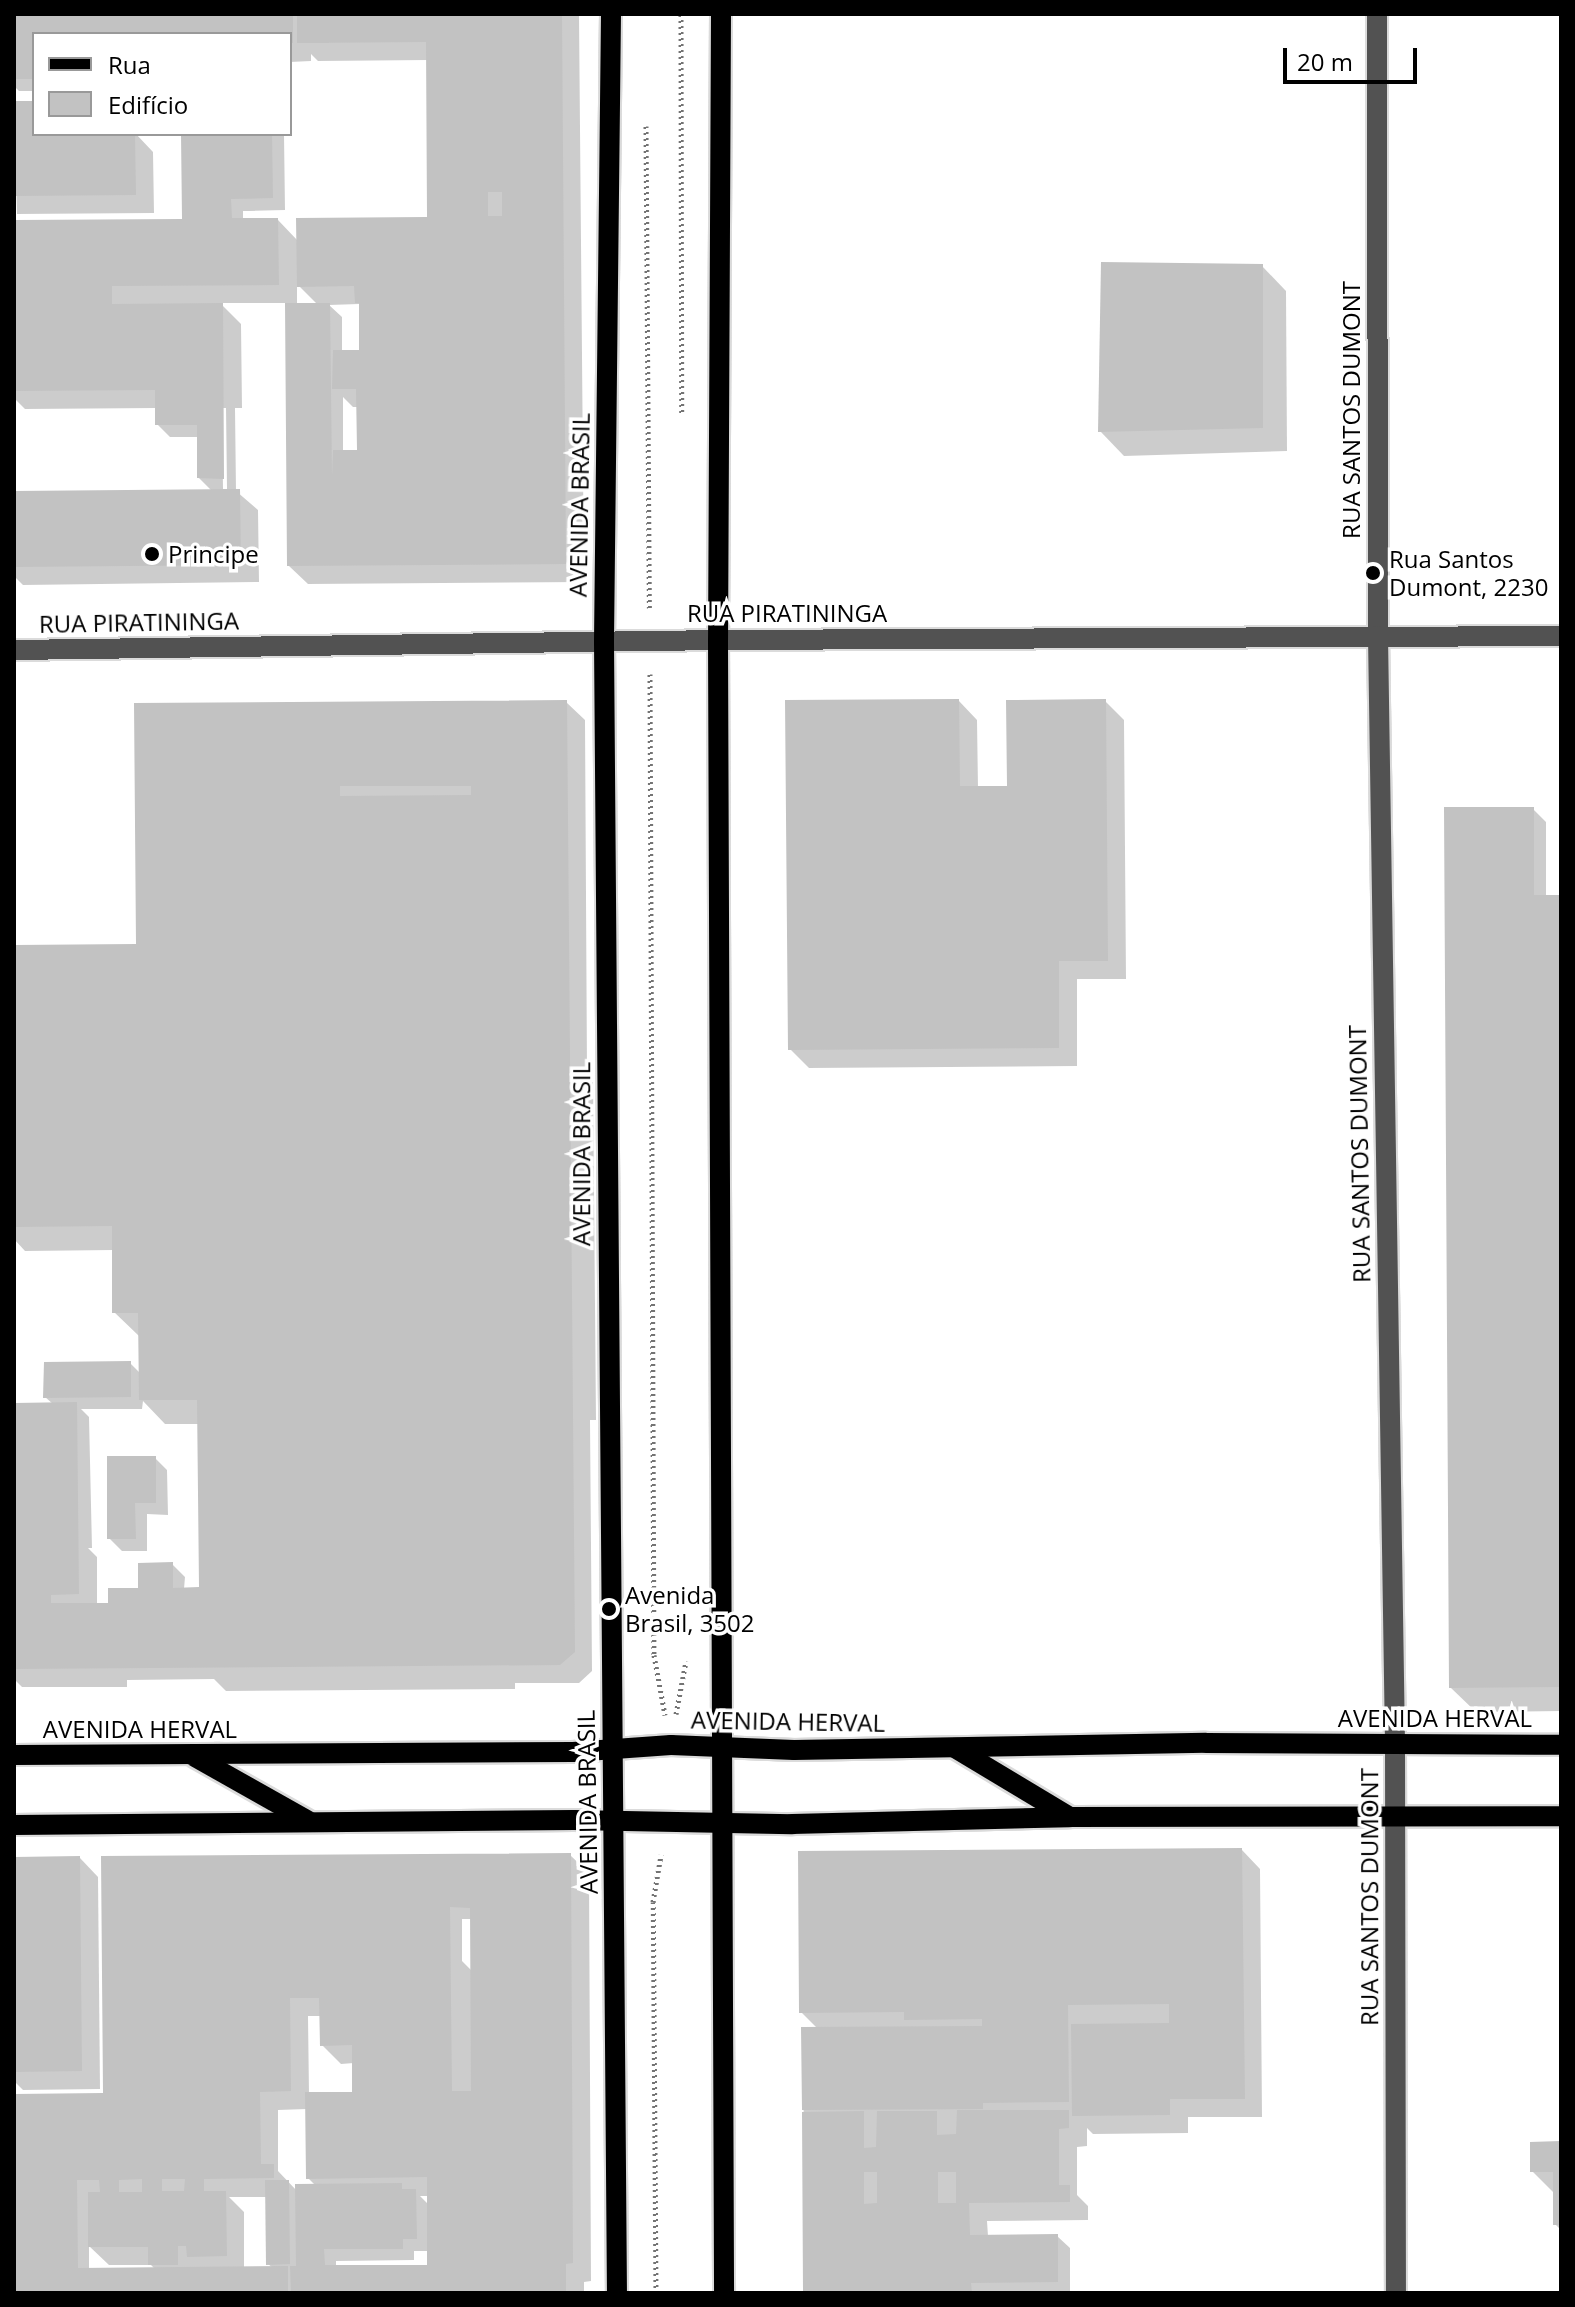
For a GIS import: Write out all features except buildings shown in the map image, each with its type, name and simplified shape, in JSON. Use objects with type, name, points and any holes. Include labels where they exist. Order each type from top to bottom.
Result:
[{"type":"main road","name":"AVENIDA BRASIL","points":[[611,14],[604,642],[617,2293]]},
{"type":"main road","points":[[721,14],[718,640],[724,2293]]},
{"type":"main road","name":"AVENIDA HERVAL","points":[[14,1755],[573,1752],[671,1745],[721,1748],[955,1748],[1561,1745]]},
{"type":"main road","points":[[955,1748],[1069,1817]]},
{"type":"main road","points":[[192,1755],[309,1821]]},
{"type":"main road","points":[[14,1825],[309,1821],[722,1821],[792,1824],[1069,1817],[1561,1816]]},
{"type":"street","name":"RUA SANTOS DUMONT","points":[[1377,14],[1378,636],[1395,1745],[1396,2293]]},
{"type":"street","name":"RUA PIRATININGA","points":[[14,650],[718,640],[1561,636]]},
{"type":"path","points":[[646,110],[654,1655],[671,1745]]},
{"type":"path","points":[[656,2293],[653,1902],[658,1866],[674,1822]]},
{"type":"place","name":"Principe","points":[[152,554]]},
{"type":"place","name":"Rua Santos Dumont, 2230","points":[[1373,573]]},
{"type":"place","name":"Avenida Brasil, 3502","points":[[609,1609]]}]
